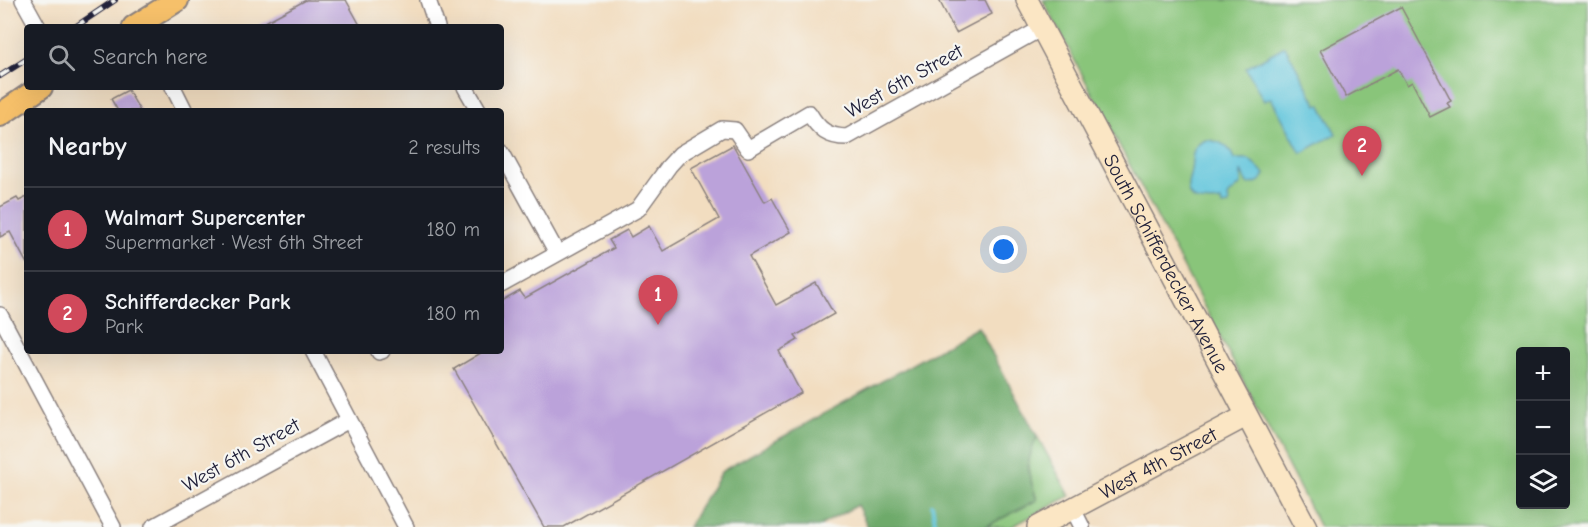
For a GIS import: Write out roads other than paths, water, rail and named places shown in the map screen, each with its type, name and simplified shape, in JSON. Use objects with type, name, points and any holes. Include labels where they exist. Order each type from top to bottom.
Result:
[{"type":"main road","points":[[141,24],[177,0]]},
{"type":"main road","name":"South Schifferdecker Avenue","points":[[1027,0],[1306,527]]},
{"type":"main road","points":[[0,115],[37,90]]},
{"type":"main road","name":"West 4th Street","points":[[1038,527],[1078,518],[1246,416]]},
{"type":"street","points":[[23,0],[36,24]]},
{"type":"street","points":[[428,0],[436,24]]},
{"type":"street","name":"West 6th Street","points":[[504,283],[638,209],[680,154],[722,129],[735,130],[748,149],[809,113],[822,131],[833,137],[847,137],[1042,28]]},
{"type":"street","points":[[174,90],[184,108]]},
{"type":"street","points":[[467,90],[477,108]]},
{"type":"street","points":[[504,157],[557,254]]},
{"type":"street","points":[[0,315],[112,527]]},
{"type":"street","points":[[315,354],[406,527]]},
{"type":"street","name":"West 6th Street","points":[[153,527],[349,420]]},
{"type":"water","points":[[1285,46],[1317,105],[1320,104],[1336,134],[1301,153],[1271,98],[1264,101],[1246,68]]},
{"type":"water","points":[[1206,140],[1216,141],[1223,145],[1234,159],[1249,159],[1265,174],[1258,182],[1247,184],[1241,171],[1241,184],[1228,196],[1229,205],[1222,206],[1221,201],[1199,201],[1194,199],[1188,191],[1193,152],[1197,145]]},
{"type":"waterway","points":[[932,505],[936,527]]},
{"type":"railway","points":[[79,24],[115,0]]},
{"type":"railway","points":[[0,76],[24,61]]},
{"type":"place","name":"Schifferdecker Park","points":[[1362,176]]},
{"type":"place","name":"Walmart Supercenter","points":[[658,325]]}]
